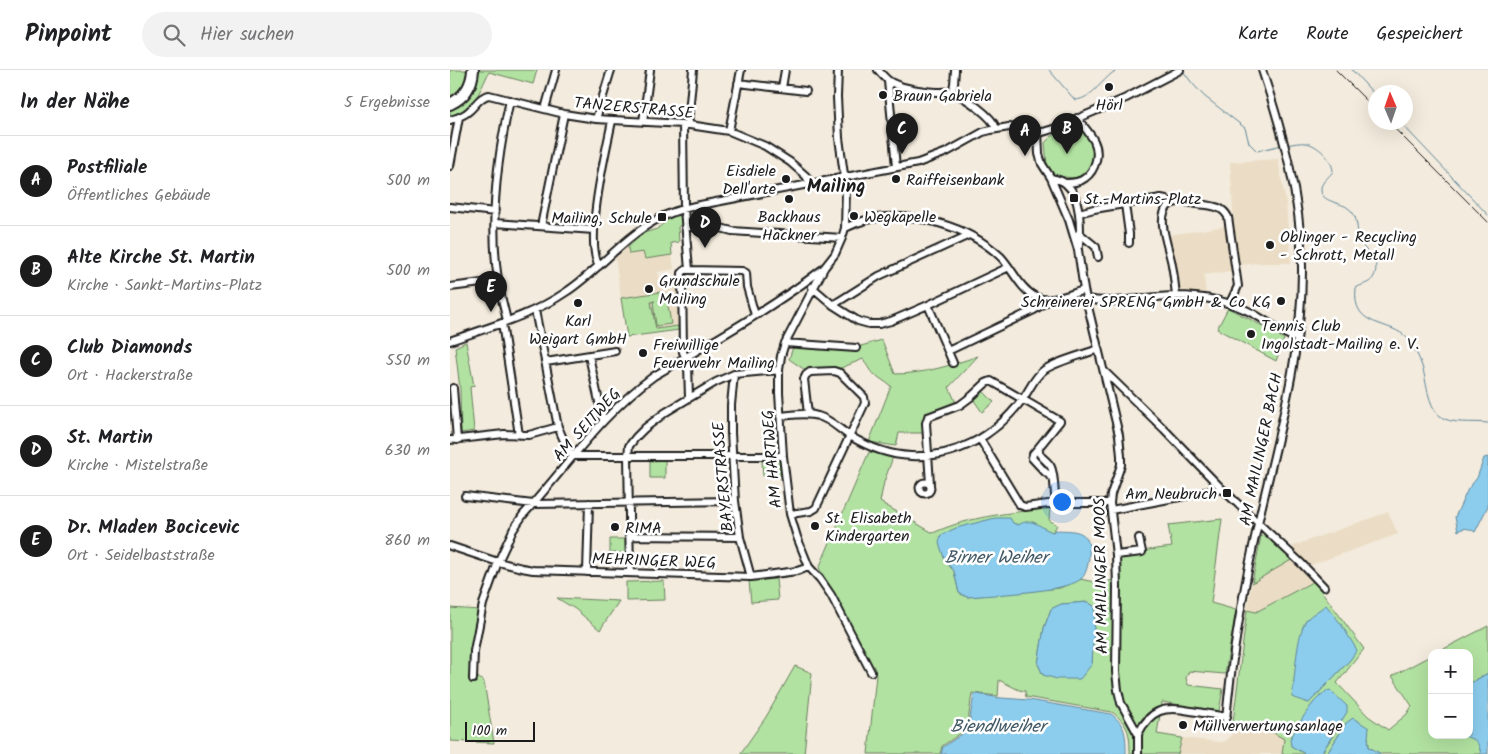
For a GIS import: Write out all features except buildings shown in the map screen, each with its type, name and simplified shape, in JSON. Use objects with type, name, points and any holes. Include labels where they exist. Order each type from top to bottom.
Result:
[{"type":"highway","points":[[450,104],[462,97],[466,92],[470,85],[473,70]]},
{"type":"street","points":[[544,109],[556,70]]},
{"type":"street","points":[[596,119],[610,70]]},
{"type":"street","points":[[643,122],[650,70]]},
{"type":"street","points":[[689,270],[684,208],[685,124],[693,70]]},
{"type":"street","points":[[729,131],[741,70]]},
{"type":"street","points":[[782,88],[785,70]]},
{"type":"street","name":"AM HARTWEG","points":[[838,70],[839,138],[846,190],[845,228],[835,254],[824,268],[785,343],[779,370],[780,416],[790,514],[797,537],[808,567],[820,579],[831,595],[871,672]]},
{"type":"street","points":[[878,70],[888,81],[902,86],[927,91],[952,92],[987,115],[994,122],[996,128]]},
{"type":"street","points":[[952,92],[955,70]]},
{"type":"street","points":[[450,342],[534,310],[566,292],[620,247],[655,221],[684,208],[929,160],[983,132],[996,128],[1009,127],[1038,132],[1053,130],[1126,98],[1180,70]]},
{"type":"street","name":"AM MAILINGER BACH","points":[[1138,734],[1152,715],[1162,710],[1174,708],[1227,719],[1239,618],[1287,399],[1297,338],[1302,266],[1301,248],[1297,203],[1287,155],[1262,70]]},
{"type":"street","points":[[888,81],[896,167]]},
{"type":"street","points":[[738,83],[806,91]]},
{"type":"street","name":"TANZERSTRASSE","points":[[450,120],[459,118],[471,110],[485,95],[494,95],[564,114],[596,119],[685,124],[729,131],[765,146],[790,162],[806,176],[810,184]]},
{"type":"street","points":[[510,100],[497,171],[495,250],[519,434]]},
{"type":"street","points":[[541,226],[564,114]]},
{"type":"street","points":[[450,166],[459,118]]},
{"type":"street","points":[[1051,178],[1066,183],[1084,179],[1093,168],[1097,156],[1095,142],[1077,118]]},
{"type":"street","points":[[599,266],[596,257],[594,230],[596,205],[612,121]]},
{"type":"street","name":"AM MAILINGER MOOS","points":[[1038,132],[1039,154],[1042,164],[1051,178],[1069,220],[1078,250],[1084,290],[1119,435],[1121,465],[1112,488],[1111,507],[1116,555],[1116,672],[1121,703],[1138,734],[1138,754]]},
{"type":"street","name":"AM MAILINGER MOOS","points":[[1066,183],[1071,190],[1079,212],[1080,233],[1078,250]]},
{"type":"street","points":[[1069,220],[1078,219],[1079,212],[1162,198],[1171,204]]},
{"type":"street","points":[[1176,296],[1172,264],[1162,218],[1163,212],[1171,204],[1181,202],[1213,206],[1226,212],[1238,282],[1230,303]]},
{"type":"street","points":[[1124,204],[1129,243]]},
{"type":"street","points":[[450,207],[495,212]]},
{"type":"street","points":[[845,228],[870,219],[903,218],[940,222],[969,235],[996,253],[1027,290],[1037,298],[1049,300]]},
{"type":"street","points":[[495,223],[594,230]]},
{"type":"street","points":[[685,227],[717,227],[732,231],[842,238]]},
{"type":"street","points":[[1080,233],[1096,247],[1098,257]]},
{"type":"street","points":[[833,305],[879,276],[969,235]]},
{"type":"street","points":[[805,283],[814,288],[833,305],[858,320],[869,324],[879,324],[891,321],[928,305],[1009,267]]},
{"type":"street","name":"AM SEITWEG","points":[[473,679],[474,651],[483,604],[498,562],[513,530],[523,515],[603,420],[638,387],[755,315],[805,283],[824,268]]},
{"type":"street","points":[[689,398],[688,364],[683,352],[682,273],[685,270],[742,271],[746,274],[747,286],[755,315]]},
{"type":"street","points":[[450,287],[498,281]]},
{"type":"street","points":[[948,351],[1034,310],[1049,300],[1084,290]]},
{"type":"street","points":[[1086,299],[1111,301],[1176,296],[1230,303],[1297,338]]},
{"type":"street","points":[[928,305],[953,363]]},
{"type":"street","points":[[534,310],[558,427],[568,450],[574,456],[783,456]]},
{"type":"street","points":[[785,343],[856,348]]},
{"type":"street","points":[[780,416],[816,415],[826,418],[849,436],[865,444],[894,454],[928,456],[956,450],[980,439],[995,429],[1010,415],[1044,370],[1098,349]]},
{"type":"street","points":[[546,362],[615,351]]},
{"type":"street","points":[[589,356],[603,420]]},
{"type":"street","points":[[630,573],[629,446],[645,428],[666,412],[716,382],[734,374],[779,370]]},
{"type":"street","points":[[1104,370],[1324,587]]},
{"type":"street","points":[[790,514],[811,511],[816,508],[865,402],[864,398],[840,373],[834,371],[810,372],[804,379],[808,414]]},
{"type":"street","name":"BAYERSTRASSE","points":[[734,374],[731,405],[735,501],[740,537],[751,577]]},
{"type":"street","points":[[930,484],[926,423],[928,417],[960,405],[988,381],[995,382],[1060,421],[1039,447],[1039,454],[1051,467],[1056,503]]},
{"type":"street","points":[[454,388],[454,440],[504,434],[529,435],[558,427]]},
{"type":"street","points":[[980,439],[1020,505],[1025,507],[1056,503],[1111,507],[1222,488]]},
{"type":"street","points":[[466,496],[534,504],[735,501]]},
{"type":"street","points":[[588,572],[589,503]]},
{"type":"street","points":[[629,536],[740,537]]},
{"type":"street","points":[[1116,555],[1142,552],[1139,538]]},
{"type":"street","name":"MEHRINGER WEG","points":[[450,546],[522,568],[588,572],[751,577],[797,571],[808,567]]},
{"type":"shaded area","points":[[1278,159],[1286,204],[1291,263],[1240,265],[1234,225],[1230,162]]},
{"type":"shaded area","points":[[1227,226],[1232,271],[1204,275],[1206,295],[1178,293],[1169,235]]},
{"type":"shaded area","name":"Grundschule Mailing","points":[[628,247],[629,254],[644,252],[645,258],[672,255],[674,269],[658,272],[660,280],[678,276],[680,330],[627,337],[615,258]]},
{"type":"shaded area","points":[[1388,512],[1398,534],[1308,566],[1314,581],[1256,612],[1247,610],[1252,583],[1293,559],[1293,546]]},
{"type":"shaded area","points":[[1238,727],[1272,732],[1285,739],[1282,754],[1178,754],[1182,738],[1226,741]]},
{"type":"green space","points":[[450,70],[469,70],[466,86],[450,101]]},
{"type":"green space","points":[[477,70],[537,70],[533,84],[489,72],[479,93],[470,106],[465,111],[450,118],[450,110],[462,102],[471,89]]},
{"type":"green space","points":[[1078,130],[1085,134],[1093,147],[1093,162],[1090,168],[1085,174],[1075,178],[1053,174],[1047,165],[1045,143],[1056,134]]},
{"type":"green space","points":[[678,214],[681,215],[682,223],[678,227],[679,242],[671,243],[672,255],[645,259],[643,252],[629,254],[628,247],[644,233],[657,229]]},
{"type":"green space","points":[[661,292],[662,294],[666,293],[671,324],[656,326],[653,302],[655,301],[651,302],[656,329],[678,326],[679,330],[627,337],[621,298]]},
{"type":"green space","name":"Tennis Club Ingolstadt-Mailing e. V.","points":[[1228,308],[1284,339],[1276,361],[1217,329]]},
{"type":"green space","points":[[882,340],[895,374],[927,371],[978,356],[949,387],[956,403],[935,412],[924,413],[924,433],[899,433],[896,446],[869,442],[891,386],[871,372],[863,359],[841,368],[808,371],[789,359],[793,347],[858,351],[861,346]]},
{"type":"green space","points":[[466,342],[474,386],[470,387],[474,431],[461,433],[460,389],[455,347]]},
{"type":"green space","points":[[983,391],[994,402],[982,412],[973,399]]},
{"type":"green space","points":[[869,452],[893,457],[884,482],[880,502],[933,533],[976,519],[1050,508],[1049,520],[1057,525],[1053,532],[1033,522],[1018,525],[1013,523],[945,561],[954,571],[959,593],[967,597],[1060,588],[1080,579],[1099,583],[1119,579],[1118,554],[1172,547],[1168,525],[1222,519],[1211,603],[1236,610],[1225,674],[1189,671],[1186,678],[1188,685],[1223,689],[1219,711],[1162,702],[1157,734],[1182,738],[1178,754],[1130,754],[1130,741],[1127,730],[1122,721],[1112,712],[1026,697],[1025,691],[999,680],[998,696],[972,693],[967,729],[942,746],[940,754],[868,754],[876,675],[857,636],[819,568]],"holes":[[[1088,602],[1095,607],[1092,664],[1043,675],[1038,664],[1044,628],[1051,609],[1062,604]]]},
{"type":"green space","points":[[665,460],[665,478],[650,478],[650,461]]},
{"type":"green space","points":[[762,461],[781,461],[783,475],[763,476]]},
{"type":"green space","points":[[1267,534],[1293,559],[1252,583],[1261,536]]},
{"type":"green space","points":[[610,539],[626,539],[626,553],[610,553]]},
{"type":"green space","points":[[776,579],[778,600],[751,602],[749,581]]},
{"type":"green space","points":[[664,581],[665,600],[626,601],[626,582]]},
{"type":"green space","points":[[1314,581],[1364,649],[1337,683],[1368,716],[1388,730],[1407,714],[1412,706],[1392,676],[1428,657],[1428,739],[1473,739],[1478,742],[1481,754],[1381,754],[1369,747],[1368,737],[1346,723],[1327,754],[1321,754],[1338,728],[1325,692],[1313,703],[1291,746],[1305,754],[1282,754],[1284,739],[1272,732],[1238,727],[1233,722],[1247,610],[1256,612]],"holes":[[[1299,643],[1350,660],[1309,703],[1292,697]]]},
{"type":"green space","points":[[557,598],[619,601],[600,630],[575,609]]},
{"type":"green space","points":[[450,608],[479,610],[470,659],[474,674],[484,682],[494,743],[450,741]]},
{"type":"green space","points":[[1488,626],[1488,673],[1473,682],[1473,649],[1444,649]]},
{"type":"green space","points":[[795,666],[812,673],[804,754],[740,754],[766,717]]},
{"type":"water","points":[[1488,457],[1488,506],[1475,532],[1466,528],[1458,531],[1455,517],[1468,489],[1477,478],[1484,458]]},
{"type":"water","name":"Birner Weiher","points":[[995,518],[1010,518],[1013,523],[1018,525],[1032,522],[1053,532],[1055,530],[1066,530],[1081,533],[1085,536],[1089,546],[1088,564],[1085,573],[1081,579],[1073,583],[1044,590],[967,597],[959,593],[954,571],[945,561],[939,543],[941,535],[956,528]]},
{"type":"water","points":[[1088,602],[1095,607],[1092,664],[1080,679],[1057,679],[1043,675],[1038,664],[1044,628],[1051,609],[1061,604]]},
{"type":"water","points":[[1326,605],[1341,624],[1357,650],[1350,660],[1309,703],[1292,697],[1298,645],[1307,619]]},
{"type":"water","points":[[1488,673],[1488,754],[1481,754],[1477,742],[1471,739],[1473,739],[1473,682]]},
{"type":"water","points":[[1330,690],[1347,706],[1347,712],[1321,754],[1305,754],[1291,746],[1290,739],[1313,704]]},
{"type":"water","name":"Biendlweiher","points":[[974,695],[1029,700],[1111,714],[1120,722],[1124,731],[1126,754],[941,754],[943,747],[968,730]]},
{"type":"water","points":[[1353,718],[1369,728],[1369,747],[1381,754],[1327,754],[1346,723]]},
{"type":"waterway","points":[[1049,70],[1075,100],[1081,99],[1093,92],[1117,70]]},
{"type":"waterway","points":[[1352,70],[1368,87]]},
{"type":"waterway","points":[[1183,71],[1204,96],[1245,128],[1249,143],[1257,151],[1282,145]]},
{"type":"waterway","points":[[1408,130],[1488,215]]},
{"type":"waterway","points":[[1286,145],[1311,144],[1324,153],[1333,171],[1322,184],[1322,194],[1327,199],[1348,208],[1356,219],[1361,243],[1373,259],[1376,267],[1373,279],[1356,288],[1356,301],[1360,311],[1374,322],[1392,328],[1408,339],[1421,363],[1432,406],[1440,416],[1456,422],[1488,423]]},
{"type":"railway","points":[[1336,70],[1368,102]]},
{"type":"railway","points":[[1396,130],[1488,222]]},
{"type":"place","name":"Hörl","points":[[1109,87]]},
{"type":"place","name":"Braun Gabriela","points":[[883,95]]},
{"type":"place","name":"Club Diamonds","points":[[902,154]]},
{"type":"place","name":"Alte Kirche St. Martin","points":[[1067,154]]},
{"type":"place","name":"Postfiliale","points":[[1025,156]]},
{"type":"place","name":"Eisdiele Dell'arte","points":[[786,179]]},
{"type":"place","name":"Raiffeisenbank","points":[[896,179]]},
{"type":"place","name":"St.-Martins-Platz","points":[[1074,198]]},
{"type":"place","name":"Backhaus Hackner","points":[[789,199]]},
{"type":"place","name":"Wegkapelle","points":[[854,216]]},
{"type":"place","name":"Mailing, Schule","points":[[662,217]]},
{"type":"place","name":"Oblinger - Recycling - Schrott, Metall","points":[[1270,245]]},
{"type":"place","name":"St. Martin","points":[[705,248]]},
{"type":"place","name":"Grundschule Mailing","points":[[649,289]]},
{"type":"place","name":"Schreinerei SPRENG GmbH & Co KG","points":[[1281,301]]},
{"type":"place","name":"Karl Weigart GmbH","points":[[578,303]]},
{"type":"place","name":"Dr. Mladen Bocicevic","points":[[491,312]]},
{"type":"place","name":"Tennis Club Ingolstadt-Mailing e. V.","points":[[1251,334]]},
{"type":"place","name":"Freiwillige Feuerwehr Mailing","points":[[643,353]]},
{"type":"place","name":"Am Neubruch","points":[[1227,493]]},
{"type":"place","name":"St. Elisabeth Kindergarten","points":[[815,526]]},
{"type":"place","name":"RIMA","points":[[615,527]]},
{"type":"place","name":"Müllverwertungsanlage","points":[[1183,725]]},
{"type":"district","name":"Mailing","points":[[836,185]]}]
